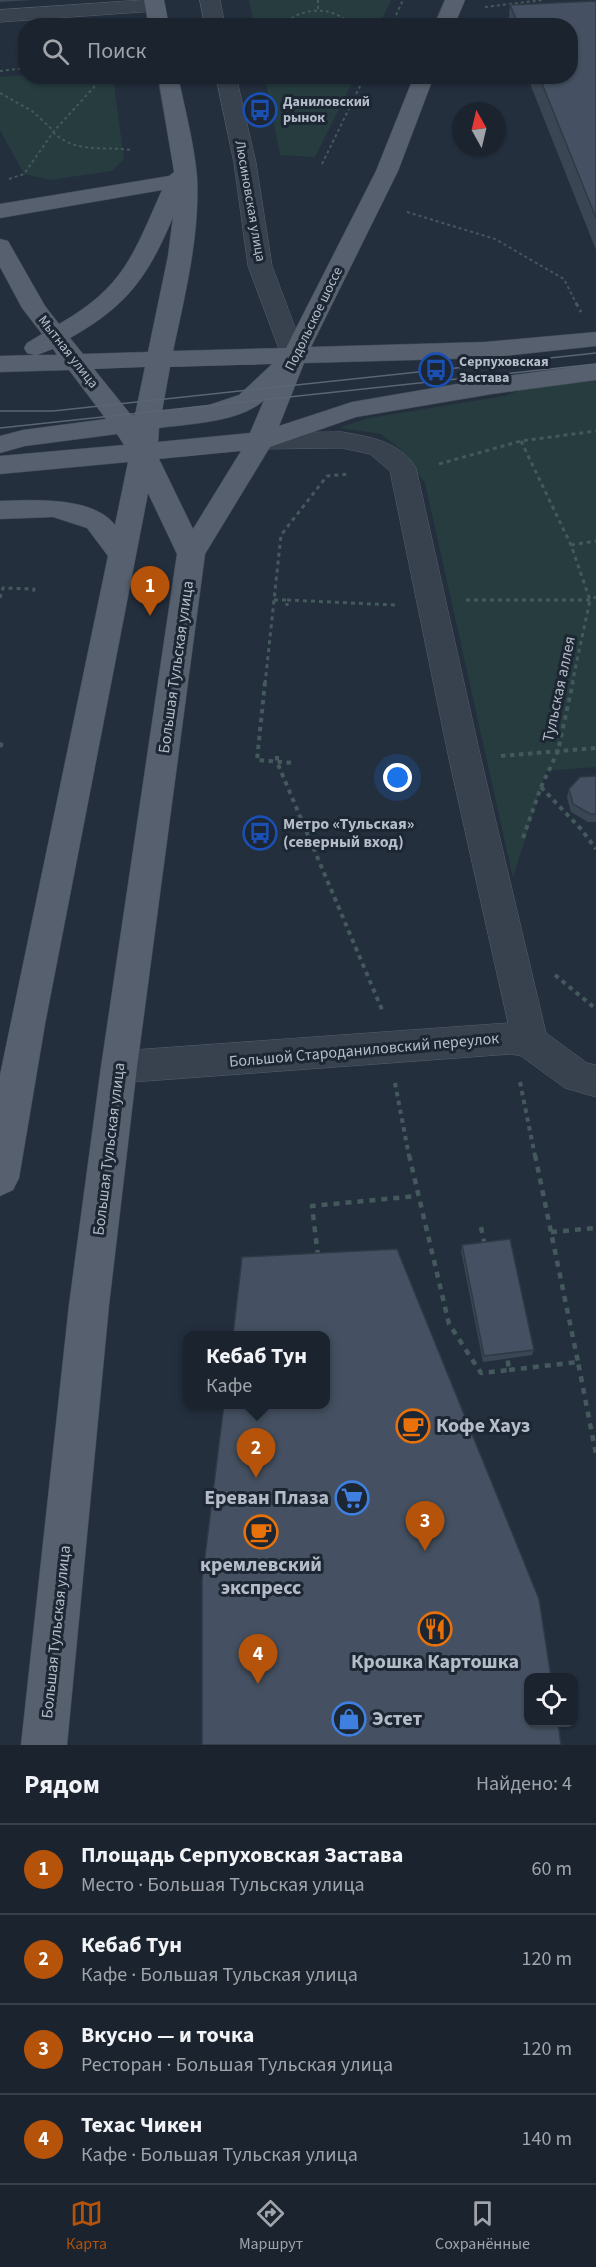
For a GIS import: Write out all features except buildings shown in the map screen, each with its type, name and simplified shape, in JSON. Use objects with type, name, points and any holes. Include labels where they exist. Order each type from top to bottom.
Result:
[{"type":"main road","points":[[447,18],[454,0]]},
{"type":"main road","points":[[154,3],[157,18]]},
{"type":"main road","points":[[135,422],[158,360],[182,230],[186,187],[181,174],[169,84]]},
{"type":"main road","name":"Подольское шоссе","points":[[191,554],[260,441],[294,357],[387,171],[421,84]]},
{"type":"main road","points":[[0,211],[181,174]]},
{"type":"main road","points":[[3,366],[104,306],[123,287],[139,263],[181,174]]},
{"type":"main road","name":"Мытная улица","points":[[0,246],[34,308],[55,337],[76,363],[135,422],[143,453],[191,554]]},
{"type":"main road","points":[[3,366],[485,350],[596,339]]},
{"type":"main road","points":[[0,445],[23,438],[212,413],[248,400],[294,357]]},
{"type":"main road","points":[[0,465],[260,441],[352,410],[492,386],[596,372]]},
{"type":"main road","points":[[0,1178],[27,1024],[143,453]]},
{"type":"main road","points":[[0,510],[54,508],[97,521],[121,553]]},
{"type":"main road","name":"Большая Тульская улица","points":[[44,1745],[89,1305],[119,1067],[191,554]]},
{"type":"street","points":[[210,0],[213,18]]},
{"type":"street","points":[[0,16],[154,3]]},
{"type":"street","name":"Люсиновская улица","points":[[228,84],[244,163],[260,266],[294,357]]},
{"type":"street","points":[[260,441],[342,440],[378,447],[403,468],[465,759],[530,1042]]},
{"type":"street","name":"Большой Староданиловский переулок","points":[[119,1067],[511,1038],[530,1042],[578,1077],[596,1081]]},
{"type":"path","points":[[318,0],[318,11]]},
{"type":"path","points":[[395,18],[403,0]]},
{"type":"path","points":[[481,8],[543,0]]},
{"type":"path","points":[[289,18],[318,11],[338,14],[345,18]]},
{"type":"path","points":[[0,70],[18,69]]},
{"type":"path","points":[[9,179],[24,174],[53,131],[97,84]]},
{"type":"path","points":[[322,164],[361,84]]},
{"type":"path","points":[[0,93],[32,111],[53,131],[57,138],[96,150],[122,147],[132,150]]},
{"type":"path","points":[[407,212],[495,239],[564,279],[580,310]]},
{"type":"path","points":[[439,464],[521,441],[596,431]]},
{"type":"path","points":[[521,441],[572,544],[590,600]]},
{"type":"path","points":[[294,763],[257,760],[281,535],[327,476],[356,473]]},
{"type":"path","points":[[572,544],[596,541]]},
{"type":"path","points":[[0,598],[3,588],[34,589],[33,594]]},
{"type":"path","points":[[274,600],[404,605],[470,600],[590,600],[596,597]]},
{"type":"path","points":[[287,600],[287,606]]},
{"type":"path","name":"Тульская аллея","points":[[522,840],[558,751],[590,600]]},
{"type":"path","points":[[0,747],[3,741]]},
{"type":"path","points":[[465,759],[596,748]]},
{"type":"path","points":[[277,756],[277,762],[386,1020]]},
{"type":"path","points":[[542,787],[581,829],[596,849]]},
{"type":"path","points":[[571,989],[596,1009]]},
{"type":"path","points":[[394,1081],[417,1196],[449,1324],[481,1373],[578,1362]]},
{"type":"path","points":[[319,1261],[312,1206],[417,1196]]},
{"type":"path","points":[[481,1227],[485,1249]]},
{"type":"path","points":[[596,1228],[551,1232],[596,1454]]},
{"type":"path","points":[[505,1347],[509,1370]]},
{"type":"green space","points":[[249,0],[391,0],[383,18],[253,18]]},
{"type":"green space","points":[[18,76],[18,84],[114,84],[124,159],[112,171],[50,180],[24,174],[0,130],[0,77]]},
{"type":"green space","points":[[266,84],[352,84],[315,157],[280,155]]},
{"type":"green space","points":[[596,375],[596,767],[546,771],[513,878],[425,483],[400,449],[381,434],[339,428],[369,418],[504,396],[553,379]]},
{"type":"tram line","points":[[0,411],[53,411],[596,353]]},
{"type":"tram line","points":[[0,428],[596,364]]},
{"type":"place","name":"Даниловский рынок","points":[[260,110]]},
{"type":"place","name":"Серпуховская Застава","points":[[436,370]]},
{"type":"place","name":"Площадь Серпуховская Застава","points":[[150,616]]},
{"type":"place","name":"Метро «Тульская» (северный вход)","points":[[260,833]]},
{"type":"place","name":"Кофе Хауз","points":[[413,1426]]},
{"type":"place","name":"Кебаб Тун","points":[[256,1478]]},
{"type":"place","name":"Ереван Плаза","points":[[352,1498]]},
{"type":"place","name":"кремлевский экспресс","points":[[261,1532]]},
{"type":"place","name":"Вкусно — и точка","points":[[425,1551]]},
{"type":"place","name":"Крошка Картошка","points":[[435,1629]]},
{"type":"place","name":"Техас Чикен","points":[[258,1684]]},
{"type":"place","name":"Эстет","points":[[349,1719]]}]
